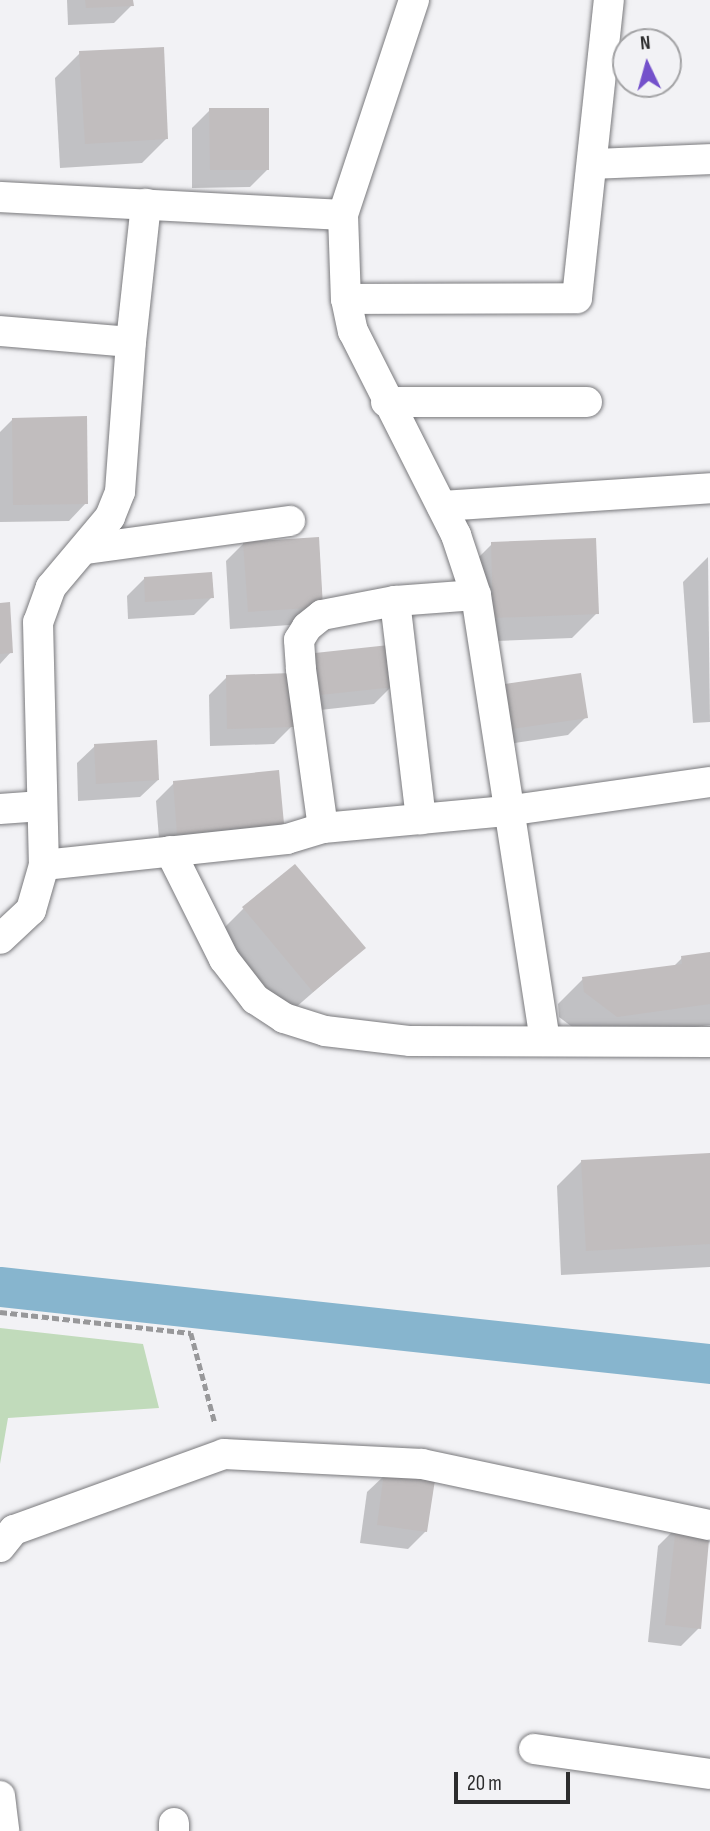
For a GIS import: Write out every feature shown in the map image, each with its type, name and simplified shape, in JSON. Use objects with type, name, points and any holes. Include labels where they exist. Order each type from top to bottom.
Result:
[{"type":"street","points":[[414,0],[343,215],[346,299],[353,331],[386,402],[442,506],[476,595],[506,811],[545,1041]]},
{"type":"street","points":[[346,299],[577,298],[609,0]]},
{"type":"street","points":[[593,164],[710,159]]},
{"type":"street","points":[[0,197],[343,215]]},
{"type":"street","points":[[0,939],[31,910],[44,865],[38,622],[51,587],[110,517],[120,492],[131,342],[146,204]]},
{"type":"street","points":[[0,331],[131,342]]},
{"type":"street","points":[[386,402],[587,402]]},
{"type":"street","points":[[442,506],[710,488]]},
{"type":"street","points":[[85,548],[290,521]]},
{"type":"street","points":[[323,828],[299,640],[322,615],[395,601],[476,595]]},
{"type":"street","points":[[395,601],[421,819]]},
{"type":"street","points":[[44,865],[287,839],[323,828],[506,811],[710,782]]},
{"type":"street","points":[[0,808],[42,806]]},
{"type":"street","points":[[170,852],[224,958],[255,999],[284,1018],[325,1031],[410,1041],[710,1042]]},
{"type":"street","points":[[0,1547],[13,1530],[224,1454],[422,1464],[710,1525]]},
{"type":"street","points":[[534,1749],[710,1774]]},
{"type":"street","points":[[0,1796],[4,1831]]},
{"type":"path","points":[[0,1312],[191,1332],[224,1454]]},
{"type":"green space","points":[[0,1328],[143,1344],[159,1408],[8,1418],[0,1464]]},
{"type":"building","points":[[85,0],[133,0],[134,6],[86,8]]},
{"type":"building","points":[[164,47],[168,139],[85,144],[79,51]]},
{"type":"building","points":[[209,108],[269,108],[269,170],[210,170]]},
{"type":"building","points":[[87,416],[88,504],[13,505],[12,418]]},
{"type":"building","points":[[319,537],[323,607],[248,612],[243,542]]},
{"type":"building","points":[[596,538],[599,614],[493,618],[491,542]]},
{"type":"building","points":[[212,572],[214,598],[145,602],[144,577]]},
{"type":"building","points":[[10,602],[13,653],[0,654],[0,603]]},
{"type":"building","points":[[389,645],[394,687],[320,695],[315,653]]},
{"type":"building","points":[[292,673],[294,727],[227,729],[226,675]]},
{"type":"building","points":[[581,673],[588,718],[505,730],[498,685]]},
{"type":"building","points":[[157,740],[159,780],[96,784],[94,744]]},
{"type":"building","points":[[279,770],[284,824],[177,834],[173,781]]},
{"type":"building","points":[[295,864],[366,948],[313,992],[242,907]]},
{"type":"building","points":[[710,952],[710,1004],[617,1017],[584,992],[582,977],[682,964],[681,956]]},
{"type":"building","points":[[710,1153],[710,1244],[586,1251],[581,1160]]},
{"type":"building","points":[[384,1473],[435,1480],[427,1532],[377,1525]]},
{"type":"building","points":[[676,1526],[710,1529],[701,1629],[665,1625]]},
{"type":"waterway","points":[[0,1287],[710,1364]]}]
